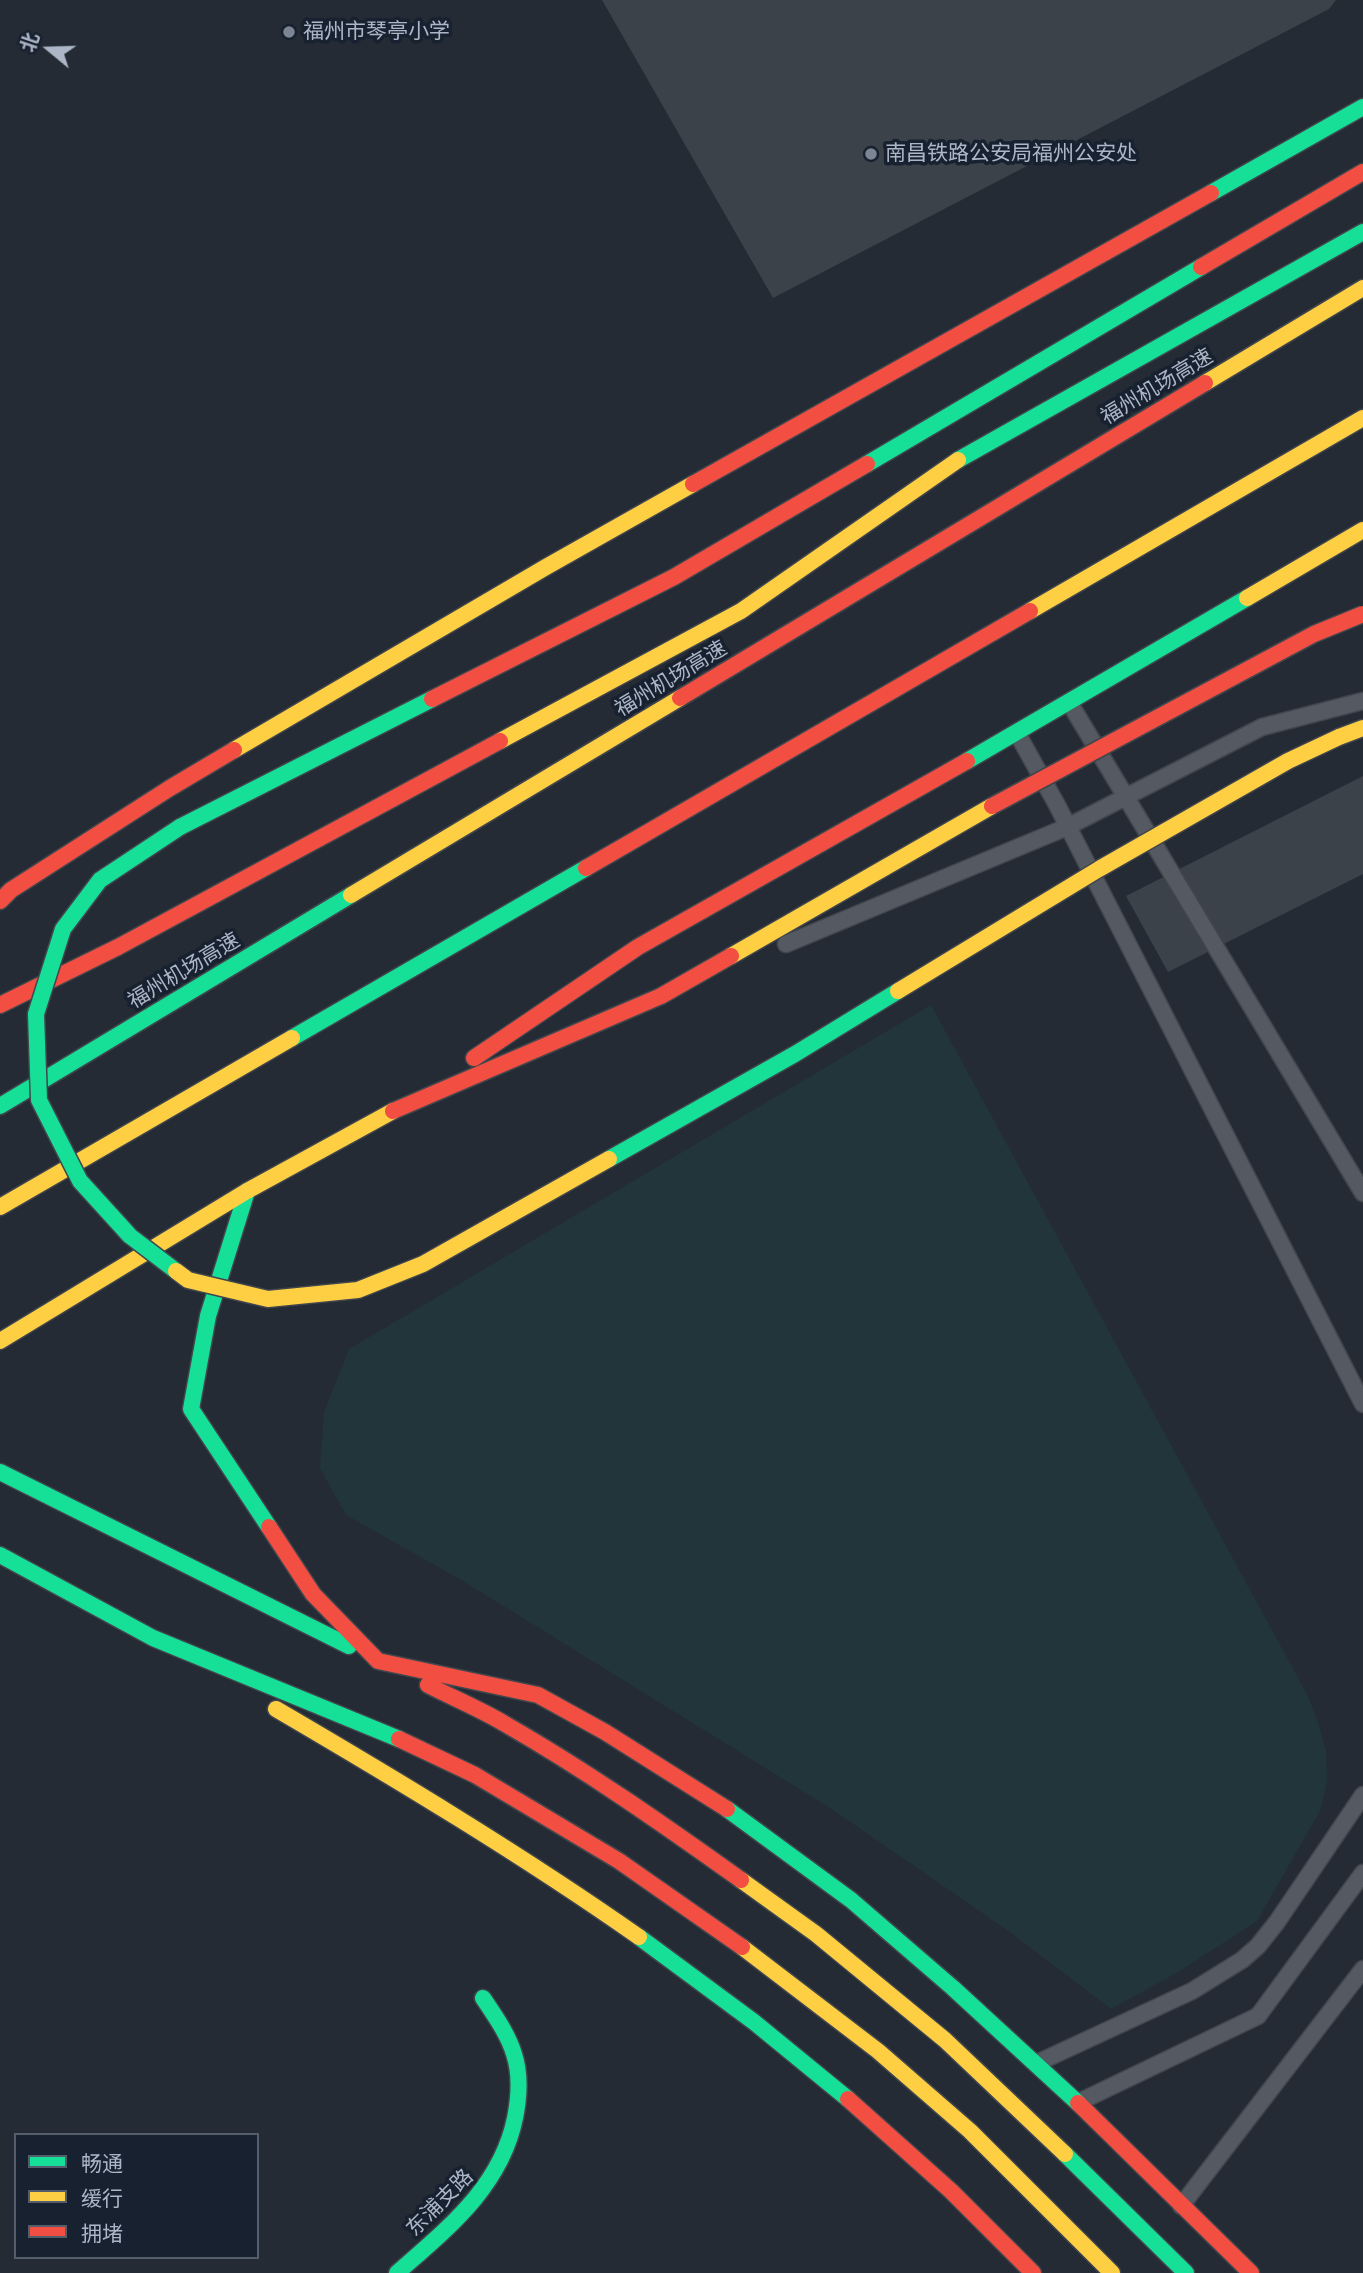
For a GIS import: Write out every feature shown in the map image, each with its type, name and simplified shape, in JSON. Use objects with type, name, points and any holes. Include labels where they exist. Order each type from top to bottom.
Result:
[{"type":"main road","points":[[0,901],[11,890],[170,788],[546,567],[1363,107]]},
{"type":"main road","points":[[1363,172],[674,577],[180,827],[100,880],[63,929],[36,1014],[39,1100],[80,1181],[130,1236],[188,1280],[268,1299],[358,1290],[423,1264],[794,1054],[1099,869],[1276,768],[1317,747],[1363,729]]},
{"type":"main road","points":[[0,1005],[130,940],[741,611],[950,466],[1363,232]]},
{"type":"main road","name":"福州机场高速","points":[[0,1106],[1363,288]]},
{"type":"main road","points":[[0,1207],[1363,418]]},
{"type":"main road","points":[[400,1108],[638,947],[1017,733],[1363,530]]},
{"type":"main road","points":[[0,1341],[247,1191],[400,1108],[661,996],[992,806],[1314,634],[1363,614]]},
{"type":"main road","points":[[247,1191],[208,1316],[191,1409],[313,1594],[378,1661],[538,1695],[669,1771],[793,1855],[851,1900],[1036,2063],[1251,2273]]},
{"type":"main road","points":[[0,1472],[502,1722],[652,1816],[816,1934],[945,2040],[1186,2273]]},
{"type":"main road","points":[[0,1555],[153,1638],[385,1772],[588,1901],[708,1986],[780,2041],[859,2107],[969,2206],[1032,2273]]},
{"type":"main road","points":[[153,1638],[372,1727],[475,1775],[620,1861],[713,1925],[878,2051],[970,2131],[1112,2273]]},
{"type":"main road","name":"东浦支路","points":[[397,2273],[470,2208],[488,2188],[502,2165],[514,2131],[519,2093],[516,2060],[502,2028],[483,1998]]},
{"type":"lane","points":[[661,996],[1067,827],[1262,727],[1363,701]]},
{"type":"lane","points":[[1069,702],[1363,1193]]},
{"type":"lane","points":[[1017,733],[1363,1404]]},
{"type":"lane","points":[[1036,2063],[1192,1991],[1242,1960],[1258,1946],[1277,1922],[1363,1795]]},
{"type":"lane","points":[[1078,2103],[1258,2016],[1363,1874]]},
{"type":"lane","points":[[1181,2206],[1363,1969]]},
{"type":"green space","points":[[931,1005],[1308,1696],[1326,1751],[1327,1781],[1321,1809],[1257,1921],[1180,1971],[1111,2009],[1007,1930],[830,1808],[463,1581],[346,1515],[320,1468],[324,1412],[349,1349]]},
{"type":"building","name":"南昌铁路公安局福州公安处","points":[[602,0],[1336,0],[1329,9],[773,298]]},
{"type":"building","points":[[1363,776],[1363,874],[1168,972],[1126,896]]},
{"type":"traffic: fast","points":[[1211,193],[1363,107]]},
{"type":"traffic: fast","points":[[958,460],[1363,232]]},
{"type":"traffic: fast","points":[[867,464],[1201,267]]},
{"type":"traffic: fast","points":[[967,761],[1247,598]]},
{"type":"traffic: fast","points":[[180,827],[432,699]]},
{"type":"traffic: fast","points":[[176,1271],[130,1236],[80,1181],[39,1100],[36,1014],[63,929],[100,880],[180,827]]},
{"type":"traffic: fast","points":[[292,1038],[586,868]]},
{"type":"traffic: fast","points":[[0,1106],[351,895]]},
{"type":"traffic: fast","points":[[609,1159],[795,1054],[898,991]]},
{"type":"traffic: fast","points":[[247,1191],[208,1316],[191,1409],[269,1527]]},
{"type":"traffic: fast","points":[[0,1472],[349,1646]]},
{"type":"traffic: fast","points":[[0,1555],[153,1638],[399,1739]]},
{"type":"traffic: fast","points":[[727,1809],[851,1900],[953,1988],[1078,2103]]},
{"type":"traffic: fast","points":[[639,1937],[754,2022],[848,2099]]},
{"type":"traffic: fast","points":[[397,2273],[470,2205],[498,2165],[508,2143],[518,2103],[518,2070],[508,2039],[483,1998]]},
{"type":"traffic: fast","points":[[1065,2154],[1186,2273]]},
{"type":"traffic: slow","points":[[1205,383],[1363,288]]},
{"type":"traffic: slow","points":[[1030,611],[1363,418]]},
{"type":"traffic: slow","points":[[500,741],[741,611],[958,460]]},
{"type":"traffic: slow","points":[[234,750],[693,484]]},
{"type":"traffic: slow","points":[[1247,598],[1363,530]]},
{"type":"traffic: slow","points":[[351,895],[680,698]]},
{"type":"traffic: slow","points":[[1339,737],[1363,728]]},
{"type":"traffic: slow","points":[[898,991],[1099,869],[1288,761],[1339,737]]},
{"type":"traffic: slow","points":[[731,956],[992,806]]},
{"type":"traffic: slow","points":[[0,1207],[292,1038]]},
{"type":"traffic: slow","points":[[0,1341],[247,1191],[393,1111]]},
{"type":"traffic: slow","points":[[176,1271],[188,1280],[268,1299],[358,1290],[423,1264],[609,1159]]},
{"type":"traffic: slow","points":[[276,1709],[460,1819],[639,1937]]},
{"type":"traffic: slow","points":[[741,1880],[816,1934],[945,2040],[1065,2154]]},
{"type":"traffic: slow","points":[[742,1947],[878,2051],[970,2131],[1112,2273]]},
{"type":"traffic: jam","points":[[1201,267],[1363,172]]},
{"type":"traffic: jam","points":[[693,484],[1211,193]]},
{"type":"traffic: jam","points":[[680,698],[1205,383]]},
{"type":"traffic: jam","points":[[432,699],[674,577],[867,464]]},
{"type":"traffic: jam","points":[[586,868],[1030,611]]},
{"type":"traffic: jam","points":[[992,806],[1314,634],[1363,614]]},
{"type":"traffic: jam","points":[[0,1005],[118,947],[500,741]]},
{"type":"traffic: jam","points":[[0,901],[11,890],[234,750]]},
{"type":"traffic: jam","points":[[474,1058],[638,947],[967,761]]},
{"type":"traffic: jam","points":[[393,1111],[661,996],[731,956]]},
{"type":"traffic: jam","points":[[269,1527],[313,1594],[378,1661],[538,1695],[605,1732],[727,1809]]},
{"type":"traffic: jam","points":[[428,1685],[496,1719],[566,1760],[741,1880]]},
{"type":"traffic: jam","points":[[399,1739],[475,1775],[619,1861],[742,1947]]},
{"type":"traffic: jam","points":[[848,2099],[951,2191],[1033,2273]]},
{"type":"traffic: jam","points":[[1078,2103],[1251,2273]]},
{"type":"place","name":"福州市琴亭小学","points":[[289,32]]},
{"type":"place","name":"南昌铁路公安局福州公安处","points":[[871,154]]}]
